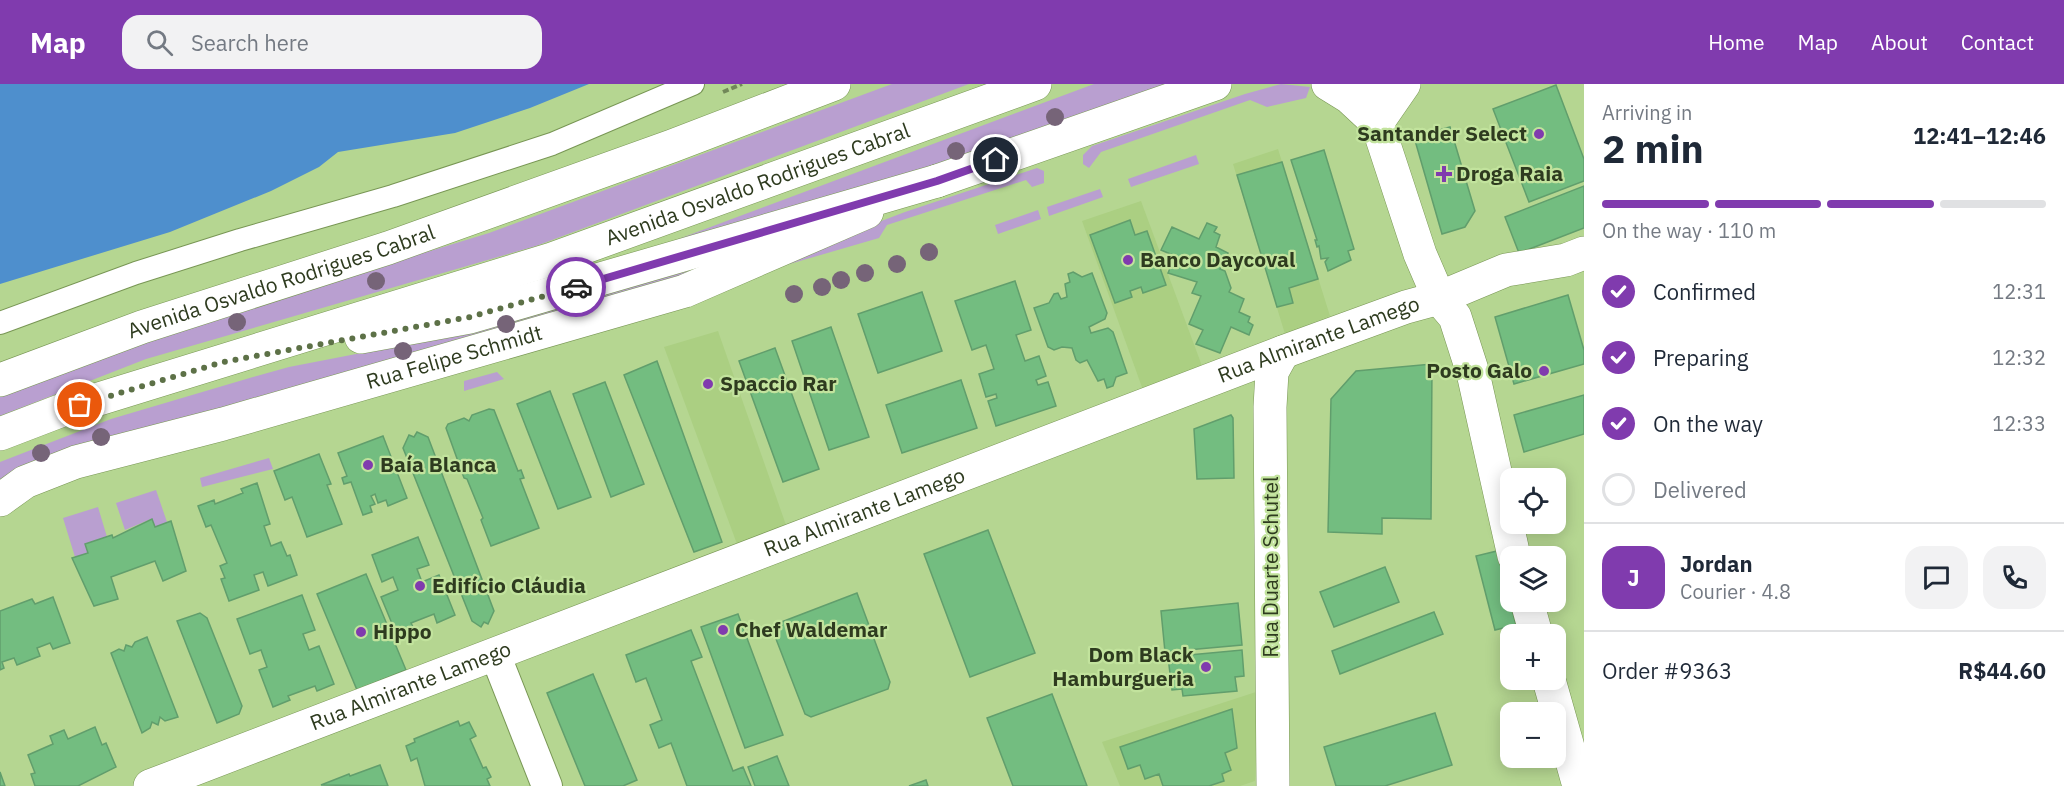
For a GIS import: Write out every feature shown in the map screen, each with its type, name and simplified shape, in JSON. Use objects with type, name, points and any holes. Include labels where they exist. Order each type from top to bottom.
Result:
[{"type":"main road","name":"Avenida Osvaldo Rodrigues Cabral","points":[[0,380],[142,327],[388,248],[662,150],[834,84]]},
{"type":"main road","name":"Avenida Osvaldo Rodrigues Cabral","points":[[0,434],[60,411],[552,259],[1035,84]]},
{"type":"main road","points":[[223,362],[470,317],[937,181],[1215,84]]},
{"type":"main road","points":[[1328,84],[1349,97],[1377,123]]},
{"type":"main road","points":[[1369,84],[1377,123],[1424,265],[1439,298],[1455,317],[1473,373],[1512,546]]},
{"type":"main road","points":[[1377,123],[1404,84]]},
{"type":"main road","name":"Rua Felipe Schmidt","points":[[0,500],[25,482],[76,462],[223,424],[685,291],[937,181]]},
{"type":"main road","name":"Rua Almirante Lamego","points":[[150,786],[1283,352],[1406,307],[1439,298],[1506,270],[1566,260],[1584,253]]},
{"type":"main road","name":"Rua Duarte Schutel","points":[[1273,786],[1270,407],[1272,372],[1283,352]]},
{"type":"main road","points":[[1552,690],[1579,786]]},
{"type":"street","points":[[0,323],[147,270],[393,196],[552,144],[693,84]]},
{"type":"street","points":[[495,654],[547,786]]},
{"type":"shaded area","points":[[892,84],[969,84],[536,246],[146,359],[0,416],[0,393],[139,340],[489,233]]},
{"type":"shaded area","points":[[1094,84],[1167,84],[818,205],[673,241]]},
{"type":"shaded area","points":[[1281,84],[1310,87],[1306,98],[1267,107],[1250,100],[1101,152],[1089,168],[1083,164],[1083,155],[1092,146]]},
{"type":"shaded area","points":[[1278,149],[1330,316],[1285,334],[1233,164]]},
{"type":"shaded area","points":[[1196,155],[1199,164],[1131,187],[1128,179]]},
{"type":"shaded area","points":[[1037,168],[1044,171],[1044,183],[1032,187],[1026,180],[887,225],[879,238],[745,277],[745,273],[905,212]]},
{"type":"shaded area","points":[[1100,189],[1103,197],[1049,216],[1047,207]]},
{"type":"shaded area","points":[[1141,201],[1202,366],[1143,390],[1082,221]]},
{"type":"shaded area","points":[[1038,210],[1041,219],[998,234],[995,225]]},
{"type":"shaded area","points":[[801,232],[540,328],[0,483],[0,462],[111,419],[289,367],[449,336]]},
{"type":"shaded area","points":[[718,331],[786,525],[737,544],[664,347]]},
{"type":"shaded area","points":[[497,372],[504,379],[464,391],[464,381]]},
{"type":"shaded area","points":[[269,458],[273,469],[202,487],[200,478]]},
{"type":"shaded area","points":[[156,490],[167,522],[155,527],[151,519],[125,530],[116,503]]},
{"type":"shaded area","points":[[98,507],[107,537],[85,544],[88,553],[75,557],[63,518]]},
{"type":"shaded area","points":[[1256,692],[1255,781],[1240,786],[1120,786],[1102,742]]},
{"type":"water","points":[[0,84],[589,84],[530,108],[455,133],[338,152],[319,167],[271,191],[170,232],[0,284]]},
{"type":"building","name":"Santander Select","points":[[1556,85],[1584,159],[1584,181],[1529,202],[1493,109]]},
{"type":"building","name":"Droga Raia","points":[[1450,127],[1475,211],[1465,227],[1442,234],[1414,137]]},
{"type":"building","points":[[1324,150],[1354,249],[1348,251],[1351,260],[1328,271],[1325,262],[1328,258],[1321,259],[1319,246],[1317,247],[1315,240],[1317,240],[1291,160]]},
{"type":"building","points":[[1282,162],[1318,279],[1289,288],[1293,303],[1277,307],[1237,175]]},
{"type":"building","points":[[1584,186],[1584,228],[1519,253],[1505,217]]},
{"type":"building","name":"Banco Daycoval","points":[[1130,220],[1135,235],[1147,231],[1166,285],[1143,293],[1141,287],[1130,291],[1132,297],[1115,303],[1090,235]]},
{"type":"building","points":[[1207,223],[1217,227],[1214,232],[1220,235],[1216,247],[1228,253],[1220,269],[1225,271],[1231,288],[1229,292],[1244,299],[1239,312],[1250,317],[1248,322],[1253,325],[1249,335],[1231,327],[1220,353],[1196,344],[1203,330],[1189,324],[1201,296],[1192,293],[1197,282],[1168,273],[1175,256],[1161,250],[1172,227],[1199,239]]},
{"type":"building","points":[[1073,272],[1082,277],[1092,273],[1107,313],[1105,319],[1089,327],[1091,333],[1108,328],[1113,332],[1127,373],[1116,377],[1113,386],[1107,388],[1104,379],[1098,381],[1087,360],[1080,363],[1076,360],[1072,348],[1062,347],[1054,350],[1048,347],[1034,308],[1049,303],[1054,294],[1058,293],[1061,299],[1067,297],[1065,284],[1070,282],[1068,274]]},
{"type":"building","points":[[1015,281],[1031,330],[1016,335],[1025,361],[1039,356],[1046,376],[1036,380],[1038,385],[1048,382],[1056,406],[996,426],[988,401],[997,398],[996,394],[986,397],[979,374],[994,369],[986,345],[972,350],[955,301]]},
{"type":"building","points":[[922,292],[942,351],[878,373],[858,314]]},
{"type":"building","points":[[1568,295],[1584,350],[1584,364],[1514,384],[1495,317]]},
{"type":"building","points":[[831,327],[869,437],[829,450],[792,341]]},
{"type":"building","points":[[775,348],[819,469],[783,482],[739,361]]},
{"type":"building","points":[[657,361],[722,542],[694,552],[624,375]]},
{"type":"building","points":[[1432,364],[1431,519],[1382,518],[1382,534],[1328,532],[1331,399],[1356,371]]},
{"type":"building","points":[[961,380],[977,428],[902,453],[886,405]]},
{"type":"building","points":[[605,382],[644,484],[611,497],[573,394]]},
{"type":"building","points":[[550,391],[591,497],[558,509],[517,404]]},
{"type":"building","points":[[1584,395],[1584,434],[1524,452],[1514,415]]},
{"type":"building","points":[[489,409],[494,410],[518,471],[521,470],[524,478],[520,479],[539,528],[491,546],[481,520],[483,518],[467,479],[464,478],[446,428],[448,424],[464,418],[469,421],[472,415]]},
{"type":"building","points":[[1231,415],[1233,418],[1234,478],[1197,479],[1194,429]]},
{"type":"building","points":[[417,432],[428,437],[494,611],[488,624],[484,622],[481,627],[472,621],[403,448],[409,435],[414,437]]},
{"type":"building","name":"Baía Blanca","points":[[383,436],[407,498],[388,506],[386,500],[378,503],[375,494],[371,496],[375,504],[370,506],[372,512],[363,515],[351,482],[344,484],[342,478],[347,476],[338,453]]},
{"type":"building","points":[[319,454],[331,484],[327,485],[342,524],[307,537],[292,497],[285,500],[274,471]]},
{"type":"building","points":[[257,483],[270,524],[264,526],[271,546],[281,542],[287,556],[290,555],[297,575],[268,586],[263,572],[254,575],[259,590],[229,601],[221,579],[225,578],[220,566],[227,563],[211,525],[206,527],[198,506],[214,500],[215,504],[243,493],[241,489]]},
{"type":"building","points":[[152,519],[155,527],[171,521],[186,571],[163,581],[155,561],[111,577],[118,599],[94,606],[72,558],[88,553],[85,544],[112,535],[113,538]]},
{"type":"building","points":[[988,530],[1035,653],[970,677],[924,554]]},
{"type":"building","name":"Edifício Cláudia","points":[[418,537],[429,565],[417,569],[422,582],[439,575],[455,615],[437,623],[434,614],[411,623],[415,631],[398,638],[381,597],[398,590],[393,577],[382,582],[372,555]]},
{"type":"building","points":[[1497,551],[1500,563],[1500,612],[1513,612],[1516,624],[1500,624],[1500,629],[1495,630],[1476,556]]},
{"type":"building","points":[[1385,567],[1399,602],[1334,627],[1320,592]]},
{"type":"building","name":"Hippo","points":[[366,574],[406,670],[357,690],[317,594]]},
{"type":"building","points":[[857,593],[890,682],[888,689],[811,717],[805,714],[771,626]]},
{"type":"building","points":[[302,595],[315,630],[303,634],[309,650],[319,646],[334,684],[317,691],[315,686],[288,696],[290,700],[273,707],[259,670],[267,667],[261,650],[250,654],[237,619]]},
{"type":"building","points":[[53,597],[70,643],[53,649],[50,643],[37,648],[40,656],[17,665],[14,658],[2,662],[4,668],[0,670],[0,611],[32,599],[35,604]]},
{"type":"building","points":[[1238,603],[1242,645],[1165,652],[1161,611]]},
{"type":"building","points":[[1434,612],[1443,634],[1340,674],[1332,651]]},
{"type":"building","points":[[200,613],[207,618],[242,706],[239,714],[217,723],[177,621]]},
{"type":"building","points":[[738,614],[783,735],[745,748],[701,627]]},
{"type":"building","points":[[691,630],[702,657],[691,661],[733,771],[743,767],[751,786],[687,786],[671,743],[659,748],[650,725],[662,720],[646,678],[636,682],[626,655]]},
{"type":"building","points":[[147,637],[178,717],[165,721],[160,717],[158,725],[152,722],[150,728],[142,733],[111,653],[119,649],[124,651],[126,645],[132,647],[135,642]]},
{"type":"building","name":"Dom Black Hamburgueria","points":[[1242,650],[1244,676],[1235,677],[1237,691],[1183,696],[1182,689],[1172,690],[1168,657]]},
{"type":"building","points":[[593,674],[637,780],[623,786],[585,786],[547,693]]},
{"type":"building","points":[[1052,694],[1087,786],[1013,786],[987,718]]},
{"type":"building","points":[[1232,709],[1237,748],[1225,753],[1231,770],[1222,774],[1224,781],[1209,786],[1163,786],[1159,774],[1145,779],[1140,765],[1128,769],[1120,747]]},
{"type":"building","points":[[1435,713],[1452,765],[1385,786],[1336,786],[1324,747]]},
{"type":"building","points":[[458,721],[460,726],[469,722],[476,736],[470,739],[483,768],[486,767],[491,777],[487,779],[490,786],[425,786],[417,758],[411,761],[406,746],[415,742],[414,739]]},
{"type":"building","points":[[95,727],[102,745],[106,743],[116,767],[78,786],[35,786],[31,774],[35,773],[28,755],[53,744],[50,736],[64,730],[68,739]]},
{"type":"building","points":[[777,756],[789,786],[755,786],[748,767]]},
{"type":"building","points":[[380,765],[388,786],[321,785],[349,774],[350,776]]},
{"type":"building","points":[[0,772],[5,786],[0,786]]},
{"type":"building","points":[[926,780],[928,786],[909,786]]},
{"type":"way so far","points":[[80,405],[223,362],[470,317],[576,287]]},
{"type":"place","name":"Santander Select","points":[[1539,134]]},
{"type":"place","name":"Droga Raia","points":[[1444,174]]},
{"type":"place","name":"Banco Daycoval","points":[[1128,260]]},
{"type":"place","name":"Posto Galo","points":[[1544,371]]},
{"type":"place","name":"Spaccio Rar","points":[[708,384]]},
{"type":"place","name":"Baía Blanca","points":[[368,465]]},
{"type":"place","name":"Edifício Cláudia","points":[[420,586]]},
{"type":"place","name":"Chef Waldemar","points":[[723,630]]},
{"type":"place","name":"Hippo","points":[[361,632]]},
{"type":"place","name":"Dom Black Hamburgueria","points":[[1206,667]]},
{"type":"route","points":[[576,287],[937,181],[996,160]]}]
